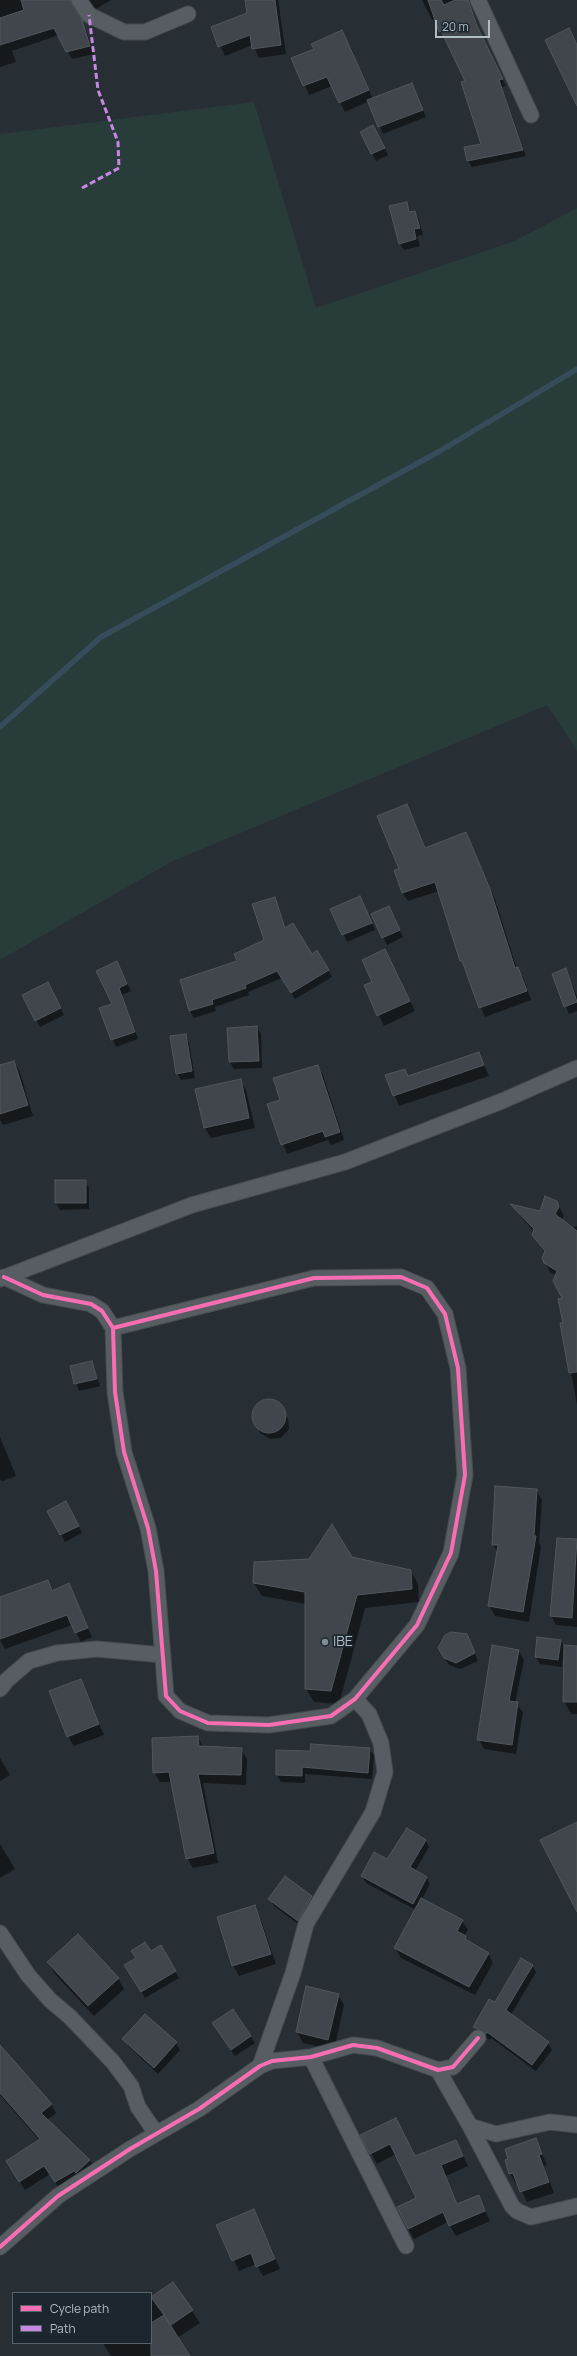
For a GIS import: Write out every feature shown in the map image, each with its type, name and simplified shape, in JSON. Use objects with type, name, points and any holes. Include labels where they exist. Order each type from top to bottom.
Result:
[{"type":"street","points":[[80,0],[89,15],[124,32],[145,32],[188,14]]},
{"type":"street","points":[[478,0],[531,115]]},
{"type":"street","points":[[2,1278],[192,1206],[345,1162],[502,1101],[577,1068]]},
{"type":"street","points":[[2,1278],[43,1295],[91,1304],[102,1311],[113,1328],[115,1392],[124,1452],[148,1528],[156,1571],[166,1696],[180,1711],[208,1723],[269,1725],[331,1716],[355,1699],[417,1625],[451,1554],[465,1475],[458,1368],[446,1314],[427,1288],[400,1276],[314,1278],[113,1328]]},
{"type":"street","points":[[0,1689],[7,1680],[29,1661],[57,1653],[96,1649],[163,1655]]},
{"type":"street","points":[[260,2066],[292,1973],[306,1924],[373,1812],[385,1772],[381,1743],[369,1714],[355,1699]]},
{"type":"street","points":[[0,1933],[28,1975],[50,2000],[75,2023],[122,2074],[131,2086],[138,2107],[156,2133]]},
{"type":"street","points":[[0,2247],[58,2196],[156,2133],[199,2109],[260,2066],[272,2061],[311,2057],[353,2045],[377,2048],[438,2070],[453,2067],[478,2038]]},
{"type":"street","points":[[311,2057],[406,2246]]},
{"type":"street","points":[[438,2070],[470,2126],[512,2206],[517,2211],[531,2217],[577,2206]]},
{"type":"street","points":[[470,2126],[496,2134],[550,2122],[577,2125]]},
{"type":"green space","points":[[254,102],[316,308],[515,241],[577,208],[577,751],[547,705],[171,862],[0,960],[0,134]]},
{"type":"building","points":[[21,0],[70,0],[82,20],[90,46],[66,52],[54,28],[0,45],[0,18],[24,10]]},
{"type":"building","points":[[245,0],[275,0],[281,45],[252,49],[250,35],[218,47],[211,27],[247,13]]},
{"type":"building","points":[[428,0],[441,0],[444,5],[455,0],[468,0],[477,26],[503,79],[499,80],[523,150],[467,161],[464,147],[481,144],[461,82],[465,81],[441,31],[439,32]]},
{"type":"building","points":[[569,28],[577,45],[577,106],[545,40]]},
{"type":"building","points":[[342,30],[369,90],[339,103],[327,77],[303,86],[291,58],[314,49],[311,44]]},
{"type":"building","points":[[412,83],[423,110],[378,127],[367,100]]},
{"type":"building","points":[[373,125],[385,148],[371,154],[360,132]]},
{"type":"building","points":[[407,202],[409,212],[415,211],[420,228],[414,229],[416,239],[399,244],[389,206]]},
{"type":"building","points":[[407,804],[425,848],[466,832],[490,889],[515,968],[518,967],[527,991],[479,1008],[462,961],[460,961],[435,882],[402,893],[394,870],[399,869],[377,816]]},
{"type":"building","points":[[360,896],[372,923],[342,935],[330,909]]},
{"type":"building","points":[[275,897],[285,928],[293,923],[312,954],[317,950],[329,970],[291,993],[277,971],[245,985],[246,988],[212,1000],[213,1004],[189,1011],[180,980],[237,961],[234,954],[264,940],[252,904]]},
{"type":"building","points":[[389,906],[400,930],[382,938],[371,914]]},
{"type":"building","points":[[385,949],[410,1001],[377,1016],[364,985],[372,982],[362,960]]},
{"type":"building","points":[[117,961],[127,984],[119,988],[135,1032],[111,1040],[99,1008],[112,1004],[96,971]]},
{"type":"building","points":[[566,968],[577,1002],[564,1007],[552,974]]},
{"type":"building","points":[[48,982],[61,1008],[35,1021],[22,995]]},
{"type":"building","points":[[257,1026],[259,1061],[229,1062],[227,1028]]},
{"type":"building","points":[[186,1034],[192,1071],[176,1074],[170,1036]]},
{"type":"building","points":[[479,1052],[484,1065],[393,1096],[385,1075],[405,1069],[408,1076]]},
{"type":"building","points":[[14,1061],[28,1105],[0,1114],[0,1065]]},
{"type":"building","points":[[318,1065],[340,1132],[325,1137],[323,1131],[281,1145],[267,1104],[280,1100],[273,1078]]},
{"type":"building","points":[[241,1079],[249,1118],[204,1128],[195,1089]]},
{"type":"building","points":[[55,1180],[86,1180],[86,1203],[55,1203]]},
{"type":"building","points":[[545,1196],[557,1201],[559,1207],[555,1214],[577,1231],[577,1372],[569,1373],[560,1323],[563,1323],[558,1299],[562,1298],[553,1281],[557,1271],[544,1263],[542,1258],[545,1251],[532,1235],[534,1229],[510,1204],[540,1211]]},
{"type":"building","points":[[92,1361],[97,1379],[74,1384],[70,1366]]},
{"type":"building","points":[[269,1399],[281,1404],[286,1416],[281,1428],[269,1433],[257,1428],[252,1416],[257,1404]]},
{"type":"building","points":[[495,1486],[537,1489],[534,1536],[536,1536],[523,1612],[488,1606],[498,1545],[492,1545]]},
{"type":"building","points":[[66,1501],[79,1526],[60,1535],[47,1511]]},
{"type":"building","name":"IBE","points":[[332,1524],[352,1557],[411,1570],[412,1589],[357,1595],[331,1691],[305,1689],[305,1592],[253,1583],[254,1562],[309,1559]]},
{"type":"building","points":[[557,1538],[577,1539],[572,1618],[550,1616]]},
{"type":"building","points":[[48,1580],[52,1591],[69,1583],[88,1628],[75,1633],[67,1615],[0,1639],[0,1597]]},
{"type":"building","points":[[451,1632],[467,1634],[475,1653],[456,1663],[444,1658],[438,1648],[445,1635]]},
{"type":"building","points":[[537,1637],[561,1640],[558,1660],[535,1657]]},
{"type":"building","points":[[492,1645],[519,1650],[509,1701],[518,1702],[512,1745],[477,1740]]},
{"type":"building","points":[[564,1645],[577,1646],[577,1702],[563,1702]]},
{"type":"building","points":[[81,1679],[99,1724],[67,1737],[49,1691]]},
{"type":"building","points":[[198,1736],[199,1746],[242,1748],[241,1775],[198,1774],[214,1853],[186,1859],[169,1772],[153,1773],[152,1738]]},
{"type":"building","points":[[311,1744],[370,1748],[368,1773],[302,1767],[302,1776],[276,1775],[276,1750],[310,1751]]},
{"type":"building","points":[[577,1822],[577,1912],[540,1840]]},
{"type":"building","points":[[407,1828],[426,1840],[410,1867],[427,1877],[413,1904],[361,1876],[374,1852],[387,1859]]},
{"type":"building","points":[[285,1876],[312,1896],[298,1921],[268,1899]]},
{"type":"building","points":[[421,1898],[463,1920],[457,1931],[466,1936],[465,1939],[489,1953],[469,1987],[394,1948]]},
{"type":"building","points":[[255,1905],[271,1954],[232,1966],[217,1917]]},
{"type":"building","points":[[78,1934],[119,1978],[88,2006],[47,1962]]},
{"type":"building","points":[[145,1942],[151,1951],[161,1945],[176,1971],[141,1992],[124,1965],[136,1958],[131,1951]]},
{"type":"building","points":[[521,1958],[533,1965],[506,2010],[549,2042],[532,2065],[487,2032],[486,2034],[473,2027],[489,1999],[495,2002]]},
{"type":"building","points":[[306,1986],[339,1994],[328,2040],[296,2032]]},
{"type":"building","points":[[233,2009],[251,2036],[231,2050],[212,2023]]},
{"type":"building","points":[[145,2014],[177,2042],[154,2068],[122,2039]]},
{"type":"building","points":[[0,2045],[52,2104],[41,2113],[90,2160],[76,2173],[74,2171],[55,2182],[44,2166],[19,2182],[6,2161],[40,2139],[0,2093]]},
{"type":"building","points":[[396,2118],[415,2156],[456,2140],[463,2156],[441,2165],[457,2204],[479,2195],[485,2211],[449,2226],[443,2212],[408,2229],[397,2207],[416,2198],[390,2144],[370,2154],[360,2135]]},
{"type":"building","points":[[536,2138],[542,2154],[539,2155],[549,2182],[520,2192],[513,2173],[509,2174],[505,2160],[508,2159],[505,2149]]},
{"type":"building","points":[[254,2209],[275,2259],[256,2267],[251,2253],[232,2261],[216,2225]]},
{"type":"building","points":[[173,2282],[193,2310],[171,2325],[152,2296]]},
{"type":"building","points":[[164,2315],[190,2356],[151,2356],[152,2322]]},
{"type":"waterway","points":[[0,727],[101,637],[440,451],[577,369]]},
{"type":"marked path","points":[[82,188],[119,168],[118,142],[98,90],[89,15]]},
{"type":"cycle path","points":[[4,1277],[43,1295],[91,1304],[102,1311],[113,1328],[115,1392],[124,1452],[148,1528],[156,1571],[166,1696],[180,1711],[208,1723],[269,1725],[331,1716],[355,1699],[417,1625],[451,1553],[465,1475],[458,1368],[445,1314],[427,1288],[401,1277],[314,1278],[113,1328]]},
{"type":"cycle path","points":[[0,2247],[58,2196],[130,2149],[199,2109],[260,2066],[272,2061],[311,2057],[353,2045],[377,2048],[438,2070],[453,2067],[478,2038]]},
{"type":"place","name":"IBE","points":[[325,1642]]}]
